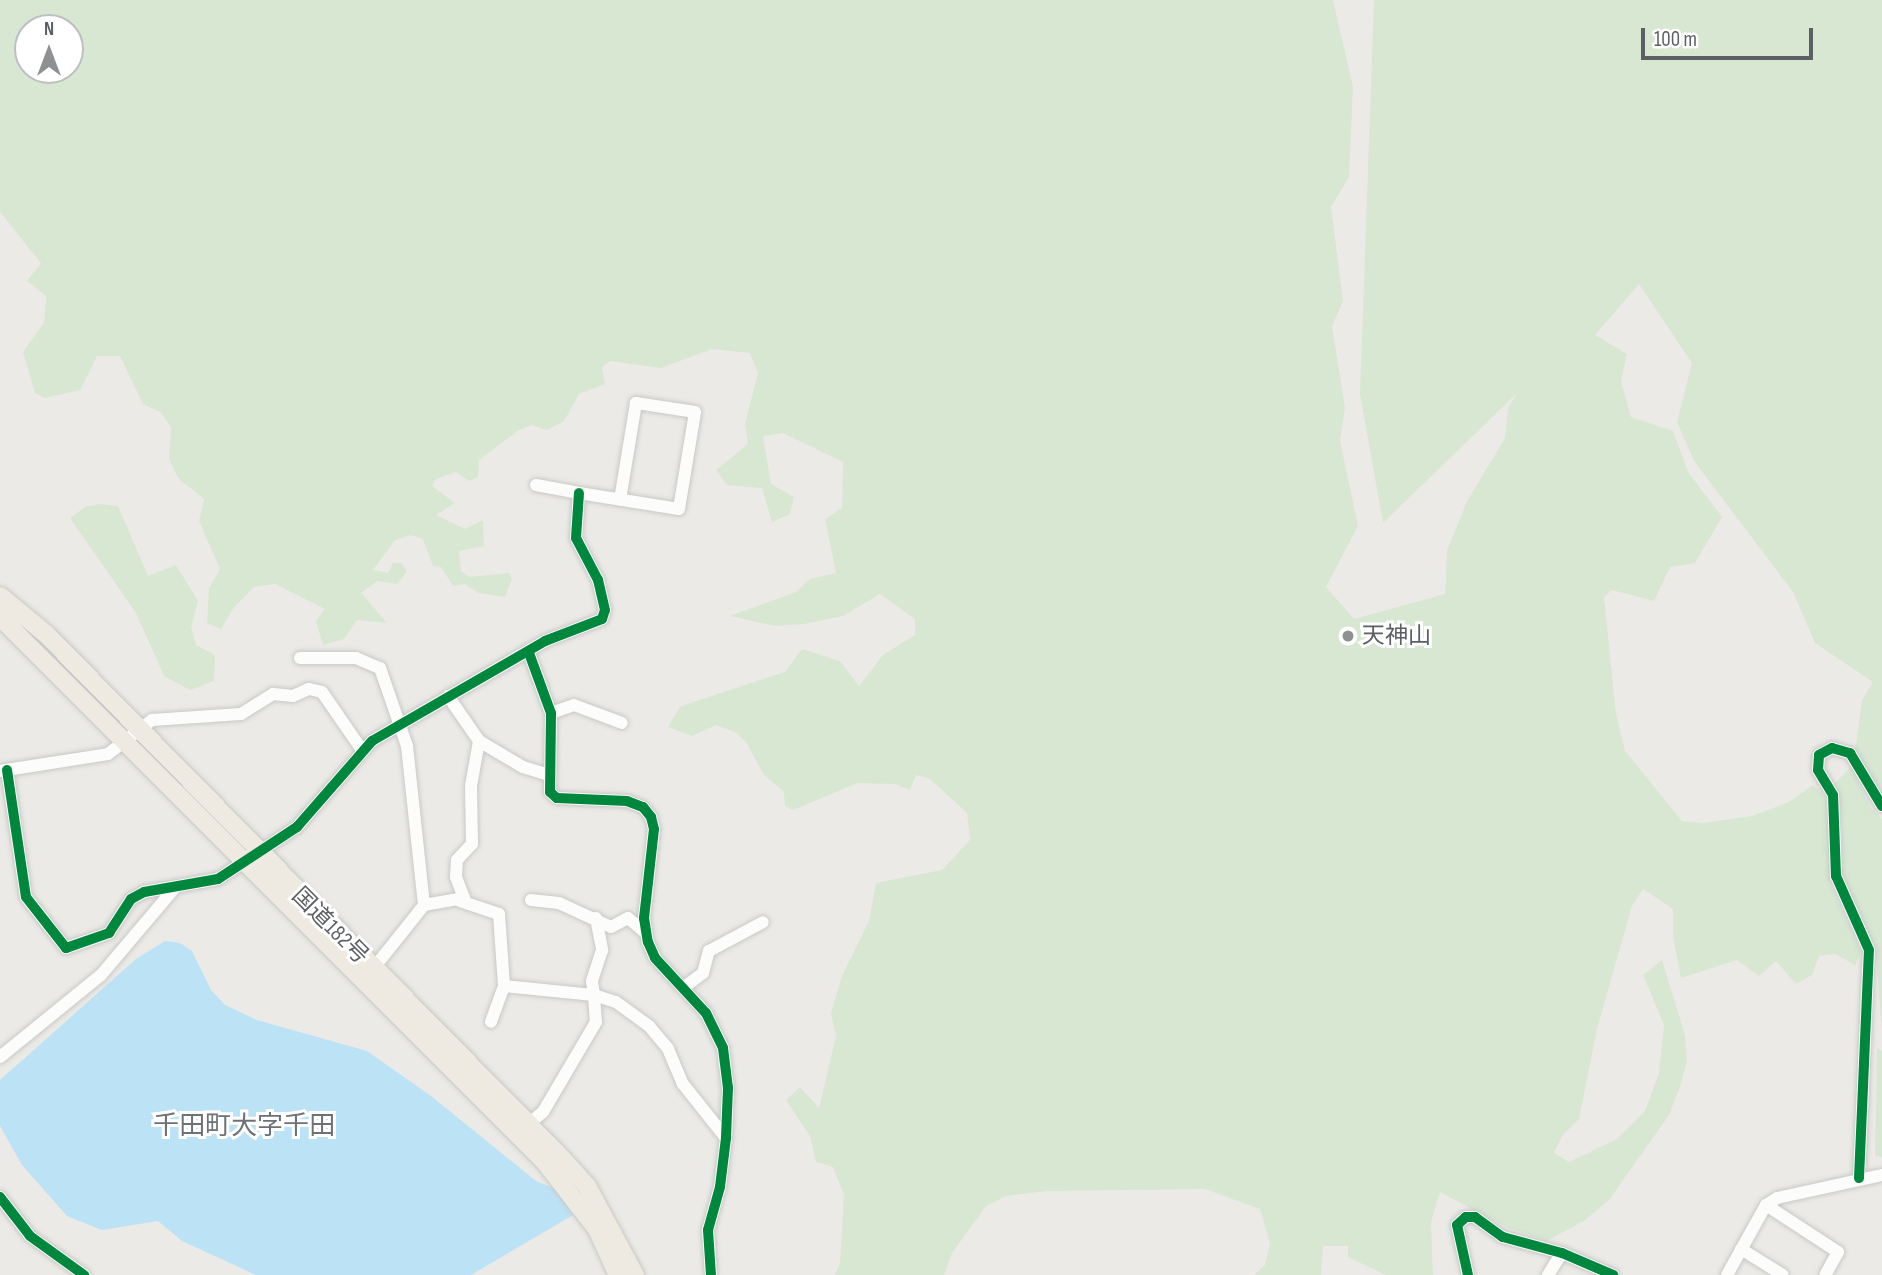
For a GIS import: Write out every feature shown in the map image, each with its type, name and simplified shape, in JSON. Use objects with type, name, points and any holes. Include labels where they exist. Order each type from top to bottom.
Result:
[{"type":"highway","name":"国道182号","points":[[0,596],[46,635],[133,737]]},
{"type":"highway","name":"国道182号","points":[[0,617],[133,737],[545,1162],[597,1229],[618,1275]]},
{"type":"highway","name":"国道182号","points":[[251,856],[373,969],[587,1186],[635,1275]]},
{"type":"street","points":[[536,485],[679,509],[695,412],[636,402],[620,499]]},
{"type":"street","points":[[362,750],[322,692],[309,689],[293,696],[273,694],[241,715],[152,720],[108,754],[4,771],[26,897],[66,948],[109,933],[131,900],[144,892],[174,889],[218,879],[312,814],[362,750],[398,726],[529,653],[545,641],[601,619],[604,610],[592,563],[576,538],[579,493]]},
{"type":"street","points":[[529,653],[551,713],[550,792],[557,797],[627,801],[643,807],[651,817],[654,829],[646,933],[655,958],[706,1013],[723,1048],[728,1088],[726,1138],[720,1187],[708,1230],[711,1275]]},
{"type":"street","points":[[300,658],[356,658],[380,668],[410,766],[424,905],[373,969]]},
{"type":"street","points":[[448,696],[479,741],[523,767],[549,775]]},
{"type":"street","points":[[551,713],[574,705],[622,723]]},
{"type":"street","points":[[460,901],[464,892],[456,877],[457,860],[472,844],[471,786],[479,741]]},
{"type":"street","points":[[1860,1178],[1869,950],[1836,876],[1833,795],[1818,770],[1819,755],[1832,748],[1850,753],[1882,806]]},
{"type":"street","points":[[0,1057],[101,975],[174,889]]},
{"type":"street","points":[[531,900],[559,903],[611,927],[628,918],[646,933]]},
{"type":"street","points":[[424,905],[460,901],[499,914],[504,986],[491,1022]]},
{"type":"street","points":[[528,1124],[543,1112],[596,1022],[592,981],[601,950],[596,918]]},
{"type":"street","points":[[683,988],[703,973],[709,951],[763,922]]},
{"type":"street","points":[[504,986],[594,995],[616,1002],[649,1026],[668,1049],[674,1071],[726,1138]]},
{"type":"street","points":[[1727,1275],[1766,1205],[1860,1178],[1882,1175]]},
{"type":"street","points":[[0,1197],[30,1236],[84,1275]]},
{"type":"street","points":[[1766,1205],[1838,1252],[1825,1275]]},
{"type":"street","points":[[1468,1275],[1457,1225],[1466,1217],[1475,1217],[1503,1237],[1562,1253],[1612,1275]]},
{"type":"street","points":[[1741,1249],[1783,1275]]},
{"type":"street","points":[[1548,1275],[1562,1253]]},
{"type":"green space","points":[[0,0],[1333,0],[1353,87],[1349,177],[1331,207],[1343,301],[1332,326],[1345,408],[1340,441],[1358,526],[1326,587],[1354,619],[1445,594],[1447,551],[1467,501],[1505,438],[1508,408],[1517,393],[1383,523],[1360,394],[1374,0],[1882,0],[1882,798],[1855,752],[1862,700],[1873,682],[1815,643],[1793,592],[1694,461],[1677,422],[1692,363],[1639,284],[1595,335],[1627,354],[1621,381],[1631,417],[1673,431],[1688,472],[1722,517],[1695,563],[1670,567],[1654,601],[1612,590],[1604,597],[1616,714],[1625,751],[1682,821],[1703,823],[1752,816],[1789,802],[1813,785],[1823,794],[1830,812],[1830,884],[1861,952],[1855,965],[1835,954],[1819,956],[1812,975],[1796,984],[1776,961],[1759,976],[1737,960],[1681,978],[1673,937],[1673,909],[1643,889],[1632,906],[1597,1029],[1579,1119],[1562,1136],[1554,1153],[1569,1162],[1617,1139],[1645,1111],[1659,1073],[1664,1025],[1643,975],[1662,960],[1685,1035],[1687,1060],[1681,1084],[1669,1115],[1609,1200],[1584,1221],[1546,1241],[1506,1227],[1440,1192],[1431,1222],[1433,1275],[1386,1275],[1348,1257],[1348,1246],[1323,1246],[1321,1275],[1254,1275],[1265,1265],[1270,1244],[1260,1209],[1205,1189],[1047,1191],[1006,1196],[986,1206],[952,1253],[944,1275],[835,1275],[840,1263],[844,1195],[833,1167],[816,1162],[810,1136],[786,1100],[800,1087],[819,1108],[836,1036],[831,1013],[842,976],[869,921],[876,883],[942,870],[970,840],[967,813],[930,779],[916,775],[910,790],[894,784],[857,783],[793,810],[785,806],[784,792],[764,775],[746,742],[735,732],[716,725],[692,736],[668,727],[681,706],[785,672],[802,649],[840,661],[859,686],[883,655],[915,635],[915,619],[880,594],[843,616],[804,624],[776,626],[730,616],[796,592],[810,579],[836,573],[825,519],[842,508],[843,462],[783,433],[763,436],[771,484],[794,497],[790,514],[772,522],[762,488],[727,485],[716,470],[748,444],[745,424],[758,373],[750,353],[712,349],[661,368],[610,361],[602,367],[605,384],[579,394],[564,421],[547,430],[532,425],[519,430],[479,460],[478,477],[469,481],[456,472],[436,479],[432,486],[455,503],[436,515],[465,529],[483,520],[484,546],[459,551],[461,571],[469,577],[509,573],[512,579],[505,597],[479,593],[464,584],[453,586],[441,567],[433,566],[423,539],[411,535],[395,540],[373,570],[388,573],[393,563],[402,563],[407,571],[397,584],[377,581],[361,593],[387,623],[357,620],[344,639],[323,645],[316,621],[325,609],[275,584],[254,587],[234,607],[221,629],[207,623],[209,588],[220,569],[199,521],[204,499],[178,478],[169,459],[171,427],[160,412],[143,404],[120,356],[97,356],[80,390],[45,398],[35,393],[23,352],[44,323],[46,296],[27,281],[41,263],[0,212]]},
{"type":"green space","points":[[100,504],[118,506],[148,576],[176,565],[198,601],[191,627],[196,645],[215,655],[214,681],[190,690],[164,676],[136,613],[70,518],[85,507]]},
{"type":"green space","points":[[1851,767],[1871,808],[1882,819],[1882,1034],[1876,950],[1842,885],[1842,820],[1835,783]]},
{"type":"green space","points":[[1877,1048],[1882,1051],[1882,1157],[1875,1156]]},
{"type":"water","points":[[165,941],[180,943],[192,951],[211,990],[225,1005],[257,1020],[367,1051],[431,1096],[536,1181],[556,1189],[573,1215],[471,1275],[256,1275],[182,1241],[158,1221],[102,1230],[67,1216],[22,1165],[0,1126],[0,1080],[136,959]]},
{"type":"cycle path","points":[[7,770],[26,897],[66,948],[109,933],[131,899],[144,892],[218,879],[297,827],[372,741],[545,641],[602,619],[605,610],[598,580],[576,538],[579,493]]},
{"type":"cycle path","points":[[529,653],[551,713],[550,792],[557,798],[627,801],[643,807],[651,817],[654,829],[644,918],[648,942],[655,958],[706,1013],[723,1048],[728,1088],[726,1138],[720,1187],[708,1230],[711,1275]]},
{"type":"cycle path","points":[[1859,1178],[1869,950],[1836,876],[1833,795],[1818,770],[1819,755],[1832,748],[1850,753],[1882,806]]},
{"type":"cycle path","points":[[0,1197],[30,1236],[84,1275]]},
{"type":"cycle path","points":[[1468,1275],[1457,1225],[1466,1217],[1475,1217],[1503,1237],[1562,1253],[1613,1275]]},
{"type":"place","name":"天神山","points":[[1348,636]]},
{"type":"district","name":"千田町大字千田","points":[[244,1127]]}]
